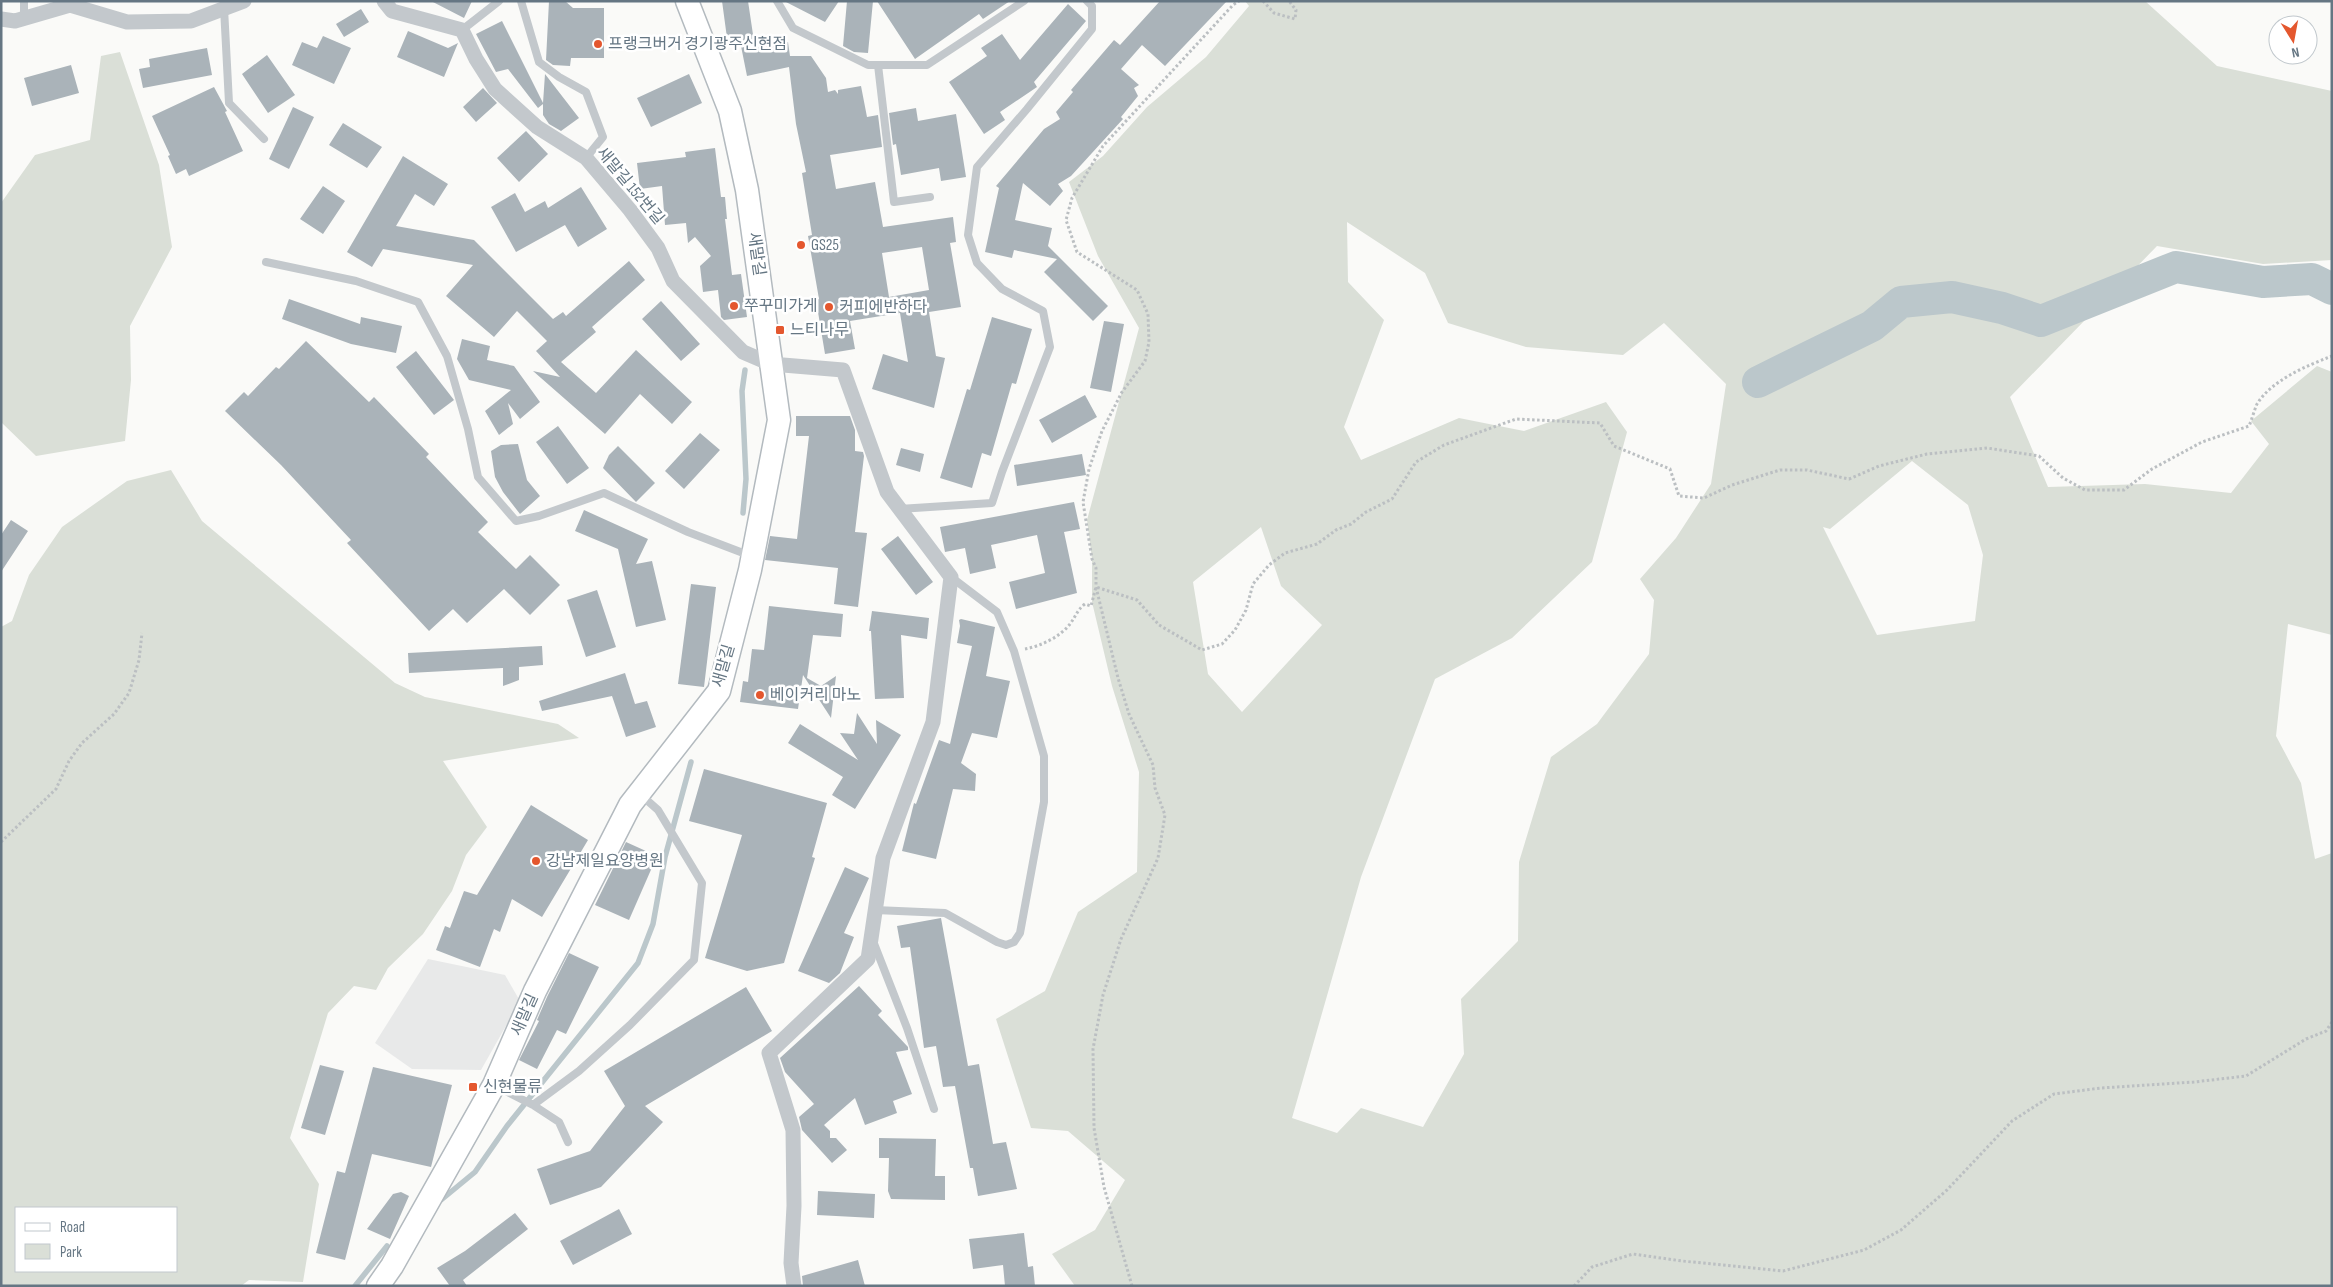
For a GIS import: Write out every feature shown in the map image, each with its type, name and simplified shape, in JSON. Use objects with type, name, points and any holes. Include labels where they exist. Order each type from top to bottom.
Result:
[{"type":"street","points":[[1,20],[15,21],[70,5],[127,22],[191,21],[244,1]]},
{"type":"street","points":[[384,1],[392,11],[462,30]]},
{"type":"street","name":"새말길","points":[[378,1286],[392,1266],[494,1085],[535,992],[630,805],[718,691],[753,557],[779,420],[747,190],[730,111],[687,1]]},
{"type":"street","name":"새말길 152번길","points":[[462,30],[476,59],[495,89],[538,127],[586,158],[630,210],[658,248],[673,281],[743,352],[771,364],[843,370],[887,492],[900,509]]},
{"type":"street","points":[[794,1286],[791,1263],[794,1206],[793,1130],[769,1054],[868,959],[883,858],[933,722],[951,577],[900,509]]},
{"type":"lane","points":[[24,1],[24,18]]},
{"type":"lane","points":[[462,30],[499,1]]},
{"type":"lane","points":[[521,1],[539,62],[559,77],[586,92],[603,137],[586,158]]},
{"type":"lane","points":[[777,1],[792,28],[868,65],[927,65],[1024,1]]},
{"type":"lane","points":[[900,509],[992,503],[1050,347],[1043,311],[1002,289],[977,263],[968,235],[977,167],[1092,29],[1092,6],[1087,1]]},
{"type":"lane","points":[[224,8],[229,103],[264,139]]},
{"type":"lane","points":[[878,65],[894,202],[930,197]]},
{"type":"lane","points":[[266,262],[356,281],[418,302],[447,356],[468,429],[478,477],[516,521],[538,516],[604,493],[688,532],[753,557]]},
{"type":"lane","points":[[875,910],[945,913],[998,942],[1006,944],[1014,942],[1020,932],[1044,802],[1044,756],[1014,651],[997,612],[951,577]]},
{"type":"lane","points":[[532,1104],[578,1071],[630,1025],[694,960],[702,883],[658,810],[640,794]]},
{"type":"lane","points":[[872,937],[908,1028],[934,1109]]},
{"type":"lane","points":[[494,1085],[532,1104],[559,1122],[568,1142]]},
{"type":"path","points":[[1132,1286],[1104,1187],[1094,1128],[1093,1049],[1103,995],[1121,939],[1158,858],[1165,815],[1156,788],[1153,765],[1129,714],[1096,587],[1096,568],[1092,559],[1083,502],[1089,469],[1102,431],[1122,392],[1145,361],[1149,342],[1148,314],[1137,290],[1077,252],[1066,220],[1072,198],[1102,146],[1233,5],[1239,1]]},
{"type":"path","points":[[1263,1],[1274,13],[1295,19],[1296,10],[1289,1]]},
{"type":"path","points":[[1096,587],[1137,600],[1159,625],[1202,650],[1222,644],[1235,630],[1246,610],[1253,584],[1269,565],[1285,553],[1317,544],[1336,530],[1351,524],[1366,512],[1392,499],[1416,462],[1437,449],[1516,419],[1600,423],[1614,446],[1670,469],[1679,496],[1704,498],[1732,486],[1780,470],[1807,470],[1849,479],[1879,466],[1927,454],[1986,448],[2039,456],[2063,478],[2084,490],[2124,490],[2152,469],[2202,442],[2249,426],[2256,406],[2268,391],[2308,365],[2332,356]]},
{"type":"path","points":[[1014,651],[1033,648],[1058,635],[1071,623],[1078,610],[1085,604],[1091,606],[1096,587]]},
{"type":"path","points":[[1,842],[56,789],[69,761],[82,744],[114,714],[130,693],[140,660],[142,633]]},
{"type":"path","points":[[1574,1286],[1592,1267],[1633,1254],[1682,1262],[1783,1271],[1864,1250],[1900,1230],[1947,1190],[2012,1121],[2054,1094],[2101,1088],[2194,1082],[2246,1076],[2306,1039],[2326,1031],[2332,1022]]},
{"type":"shaded area","points":[[428,959],[505,975],[520,1001],[481,1070],[412,1069],[375,1043]]},
{"type":"green space","points":[[1245,1],[2145,1],[2217,66],[2332,91],[2332,260],[2263,264],[2157,246],[2010,397],[2048,487],[2145,484],[2231,493],[2269,444],[2251,421],[2317,366],[2332,372],[2332,635],[2288,624],[2276,736],[2301,783],[2315,859],[2332,853],[2332,1286],[1075,1286],[1052,1254],[1095,1230],[1125,1180],[1068,1131],[1031,1128],[996,1019],[1045,991],[1078,912],[1137,872],[1139,772],[1112,686],[1092,602],[1092,559],[1087,520],[1139,328],[1098,256],[1069,182],[1103,156],[1147,107],[1206,57],[1249,6]],"holes":[[[1347,222],[1425,273],[1448,323],[1526,347],[1623,355],[1664,323],[1726,384],[1711,484],[1676,538],[1640,579],[1654,600],[1649,654],[1597,724],[1551,757],[1519,862],[1518,941],[1461,999],[1464,1054],[1423,1127],[1361,1108],[1337,1133],[1292,1118],[1361,877],[1435,679],[1512,638],[1592,562],[1627,432],[1606,402],[1524,431],[1459,418],[1361,460],[1344,427],[1384,320],[1348,282]],[[1912,461],[1968,505],[1983,555],[1975,621],[1877,635],[1823,527],[1830,529]],[[1261,527],[1281,586],[1322,625],[1242,712],[1208,674],[1193,582]]]},
{"type":"green space","points":[[120,52],[159,165],[172,247],[130,326],[131,380],[125,441],[36,456],[1,422],[1,203],[35,155],[90,140],[101,56]]},
{"type":"green space","points":[[171,470],[202,521],[395,683],[425,697],[558,724],[579,738],[443,761],[487,827],[466,855],[452,891],[423,934],[388,968],[376,990],[354,986],[328,1013],[290,1138],[319,1184],[303,1282],[249,1280],[241,1286],[1,1286],[1,627],[12,621],[29,575],[62,527],[127,481]]},
{"type":"building","points":[[431,1],[472,1],[464,18]]},
{"type":"building","points":[[549,1],[565,1],[573,8],[604,8],[604,58],[571,58],[570,66],[553,65],[546,60]]},
{"type":"building","points":[[722,1],[748,1],[755,48],[788,42],[790,56],[811,56],[826,78],[828,92],[835,90],[838,94],[838,90],[861,86],[867,117],[878,115],[882,147],[830,155],[836,189],[875,182],[883,227],[953,217],[956,242],[950,243],[961,307],[929,312],[936,356],[945,358],[934,408],[872,389],[883,354],[908,362],[900,313],[850,321],[855,349],[825,354],[816,300],[819,299],[808,236],[812,235],[802,173],[806,172],[796,124],[789,67],[747,76],[739,36],[727,38]],"holes":[[[922,247],[929,290],[889,297],[882,253]]]},
{"type":"building","points":[[784,1],[839,1],[825,22]]},
{"type":"building","points":[[847,1],[873,1],[868,53],[854,52],[843,46]]},
{"type":"building","points":[[877,1],[1010,1],[983,19],[979,14],[915,59]]},
{"type":"building","points":[[1160,1],[1227,1],[1165,66],[1142,45],[1121,69],[1139,85],[1134,88],[1138,96],[1121,117],[1123,119],[1071,176],[1058,184],[1063,191],[1050,206],[1023,183],[1015,220],[1052,228],[1048,246],[1108,306],[1093,321],[1044,272],[1057,259],[1014,250],[1012,258],[985,252],[999,188],[996,186],[1044,129],[1060,119],[1056,112],[1073,92],[1071,90],[1114,40],[1120,45]]},
{"type":"building","points":[[1068,4],[1086,21],[1034,82],[1037,87],[1000,112],[1005,120],[984,134],[949,82],[987,56],[981,48],[1002,34],[1020,60]]},
{"type":"building","points":[[361,9],[369,22],[344,37],[336,24]]},
{"type":"building","points":[[502,21],[543,103],[545,74],[579,118],[561,131],[549,124],[543,115],[543,104],[538,108],[508,69],[496,72],[476,34]]},
{"type":"building","points":[[408,31],[448,48],[458,43],[444,77],[397,57]]},
{"type":"building","points":[[323,36],[351,48],[334,84],[292,65],[302,42],[317,48]]},
{"type":"building","points":[[207,48],[212,75],[143,88],[139,69],[150,67],[149,59]]},
{"type":"building","points":[[267,55],[295,95],[268,113],[242,74]]},
{"type":"building","points":[[71,65],[79,93],[32,106],[24,78]]},
{"type":"building","points":[[689,74],[702,103],[651,127],[637,98]]},
{"type":"building","points":[[214,87],[227,111],[225,112],[243,151],[189,176],[186,169],[176,174],[168,156],[170,155],[152,116]]},
{"type":"building","points":[[483,88],[497,103],[476,122],[463,107]]},
{"type":"building","points":[[293,107],[314,117],[289,169],[269,159]]},
{"type":"building","points":[[916,108],[918,121],[956,114],[966,177],[941,181],[939,168],[901,175],[896,144],[893,145],[889,113]]},
{"type":"building","points":[[343,123],[382,147],[367,168],[329,145]]},
{"type":"building","points":[[526,131],[548,154],[519,182],[497,158]]},
{"type":"building","points":[[715,148],[721,197],[725,197],[727,219],[725,219],[732,275],[741,274],[747,317],[724,320],[721,317],[718,290],[703,292],[700,266],[711,256],[695,237],[688,243],[686,223],[665,225],[662,186],[640,189],[637,163],[686,157],[685,152]]},
{"type":"building","points":[[403,156],[448,184],[434,206],[415,194],[396,226],[474,240],[553,319],[563,312],[566,316],[629,261],[645,280],[592,327],[596,332],[561,362],[596,393],[636,350],[692,402],[672,424],[640,394],[605,434],[533,371],[560,377],[536,351],[547,341],[517,311],[494,337],[446,296],[473,265],[383,249],[372,267],[347,252]]},
{"type":"building","points":[[323,186],[345,201],[323,234],[300,219]]},
{"type":"building","points":[[581,187],[607,229],[578,247],[565,225],[516,252],[491,207],[515,193],[525,212],[545,201],[548,208]]},
{"type":"building","points":[[289,299],[360,324],[361,317],[402,326],[396,353],[351,344],[282,319]]},
{"type":"building","points":[[661,301],[700,344],[681,361],[642,319]]},
{"type":"building","points":[[992,317],[1032,329],[1016,384],[1012,383],[991,456],[982,453],[972,488],[940,478],[967,389],[970,390]]},
{"type":"building","points":[[1104,321],[1124,324],[1111,392],[1090,388]]},
{"type":"building","points":[[462,339],[490,346],[487,360],[514,366],[540,402],[520,419],[508,403],[513,424],[499,435],[485,411],[511,390],[469,380],[457,359]]},
{"type":"building","points":[[306,341],[369,402],[374,397],[429,454],[426,457],[488,522],[478,532],[516,569],[530,555],[560,585],[530,615],[504,589],[467,623],[453,609],[429,631],[347,543],[351,540],[281,465],[225,411],[244,392],[248,396],[276,367],[279,369]]},
{"type":"building","points":[[416,351],[454,400],[434,415],[396,367]]},
{"type":"building","points":[[1085,395],[1097,417],[1052,443],[1039,420]]},
{"type":"building","points":[[796,416],[850,416],[855,430],[855,451],[863,452],[855,532],[867,533],[858,607],[834,604],[838,568],[765,560],[770,536],[797,539],[809,436],[796,436]]},
{"type":"building","points":[[558,426],[589,468],[567,484],[536,442]]},
{"type":"building","points":[[700,433],[720,450],[684,489],[665,471]]},
{"type":"building","points":[[518,444],[527,480],[540,496],[520,514],[503,492],[495,477],[491,451],[501,445]]},
{"type":"building","points":[[618,446],[655,483],[636,502],[603,468],[609,455]]},
{"type":"building","points":[[901,448],[924,454],[920,472],[896,465]]},
{"type":"building","points":[[1082,454],[1086,475],[1017,486],[1014,465]]},
{"type":"building","points":[[1074,502],[1080,529],[1064,532],[1077,593],[1016,609],[1009,582],[1045,573],[1037,535],[991,545],[996,568],[970,574],[965,548],[945,552],[940,527]]},
{"type":"building","points":[[584,510],[648,539],[636,564],[652,561],[666,620],[636,627],[618,549],[575,531]]},
{"type":"building","points":[[11,520],[28,531],[1,572],[1,535]]},
{"type":"building","points":[[898,536],[933,582],[916,595],[881,549]]},
{"type":"building","points":[[691,584],[716,587],[704,687],[678,684]]},
{"type":"building","points":[[597,590],[616,647],[586,657],[567,600]]},
{"type":"building","points":[[769,606],[843,614],[841,637],[813,635],[807,678],[821,686],[836,676],[831,718],[803,675],[798,709],[740,702],[743,681],[748,682],[752,649],[764,650]]},
{"type":"building","points":[[872,611],[929,618],[927,639],[901,635],[904,698],[875,699],[871,631],[869,631]]},
{"type":"building","points":[[959,620],[995,627],[986,676],[1010,681],[997,738],[972,733],[961,763],[976,774],[975,791],[953,789],[936,859],[902,851],[914,803],[916,804],[939,740],[950,744],[972,646],[957,643],[960,626]]},
{"type":"building","points":[[542,646],[543,665],[519,667],[519,680],[503,686],[503,668],[409,673],[408,653]]},
{"type":"building","points":[[625,673],[635,704],[647,701],[656,727],[626,737],[612,696],[542,711],[539,701]]},
{"type":"building","points":[[857,713],[877,744],[876,720],[901,735],[855,809],[832,795],[843,777],[788,743],[800,724],[858,760],[840,733],[854,734]]},
{"type":"building","points":[[704,769],[827,803],[812,857],[815,858],[784,963],[747,971],[705,958],[742,835],[689,821]]},
{"type":"building","name":"강남제일요양병원","points":[[531,805],[588,840],[542,917],[512,899],[500,932],[494,929],[480,967],[436,950],[445,926],[450,928],[464,891],[477,895]]},
{"type":"building","points":[[626,842],[657,856],[629,920],[595,905]]},
{"type":"building","points":[[845,867],[869,878],[844,933],[854,937],[840,973],[829,983],[798,971]]},
{"type":"building","points":[[941,918],[968,1066],[979,1064],[993,1144],[1006,1142],[1017,1189],[978,1196],[973,1168],[970,1168],[955,1086],[943,1087],[936,1046],[924,1048],[910,947],[901,948],[897,926]]},
{"type":"building","points":[[569,953],[599,967],[566,1034],[557,1030],[537,1069],[519,1060],[539,1021],[537,1020],[547,997]]},
{"type":"building","points":[[859,986],[882,1011],[878,1015],[908,1047],[908,1050],[896,1052],[912,1094],[893,1101],[897,1113],[865,1125],[855,1098],[824,1125],[830,1131],[830,1138],[836,1138],[847,1150],[832,1163],[802,1130],[799,1117],[814,1104],[785,1072],[780,1058]]},
{"type":"building","points":[[746,987],[772,1031],[645,1106],[663,1122],[601,1187],[550,1205],[537,1169],[590,1151],[625,1106],[604,1071]]},
{"type":"building","points":[[320,1065],[344,1071],[325,1135],[301,1128]]},
{"type":"building","points":[[373,1067],[452,1085],[431,1167],[372,1154],[345,1260],[316,1253],[337,1171],[345,1173]]},
{"type":"building","points":[[879,1138],[936,1139],[935,1176],[945,1176],[945,1200],[891,1199],[888,1191],[889,1158],[879,1158]]},
{"type":"building","points":[[818,1191],[875,1194],[874,1218],[817,1215]]},
{"type":"building","points":[[401,1192],[409,1196],[390,1239],[367,1229],[393,1194]]},
{"type":"building","points":[[619,1209],[632,1234],[573,1265],[560,1241]]},
{"type":"building","points":[[515,1213],[528,1229],[463,1280],[467,1286],[450,1286],[437,1268],[465,1251]]},
{"type":"building","points":[[1024,1233],[1028,1267],[1033,1266],[1035,1286],[1005,1286],[1003,1265],[973,1269],[969,1239]]},
{"type":"building","points":[[858,1260],[865,1286],[803,1286],[802,1276]]},
{"type":"waterway","points":[[1758,382],[1872,326],[1901,302],[1952,297],[2002,308],[2041,321],[2176,267],[2263,282],[2312,279],[2332,289]]},
{"type":"waterway","points":[[743,513],[746,479],[742,391],[745,370]]},
{"type":"waterway","points":[[441,1200],[475,1172],[507,1126],[638,963],[653,924],[665,857],[691,762]]},
{"type":"waterway","points":[[355,1286],[387,1246]]},
{"type":"place","name":"프랭크버거 경기광주신현점","points":[[598,44]]},
{"type":"place","name":"GS25","points":[[801,245]]},
{"type":"place","name":"쭈꾸미가게","points":[[734,306]]},
{"type":"place","name":"커피에반하다","points":[[829,307]]},
{"type":"place","name":"느티나무","points":[[780,330]]},
{"type":"place","name":"베이커리 마노","points":[[760,695]]},
{"type":"place","name":"강남제일요양병원","points":[[536,861]]},
{"type":"place","name":"신현물류","points":[[473,1087]]}]
